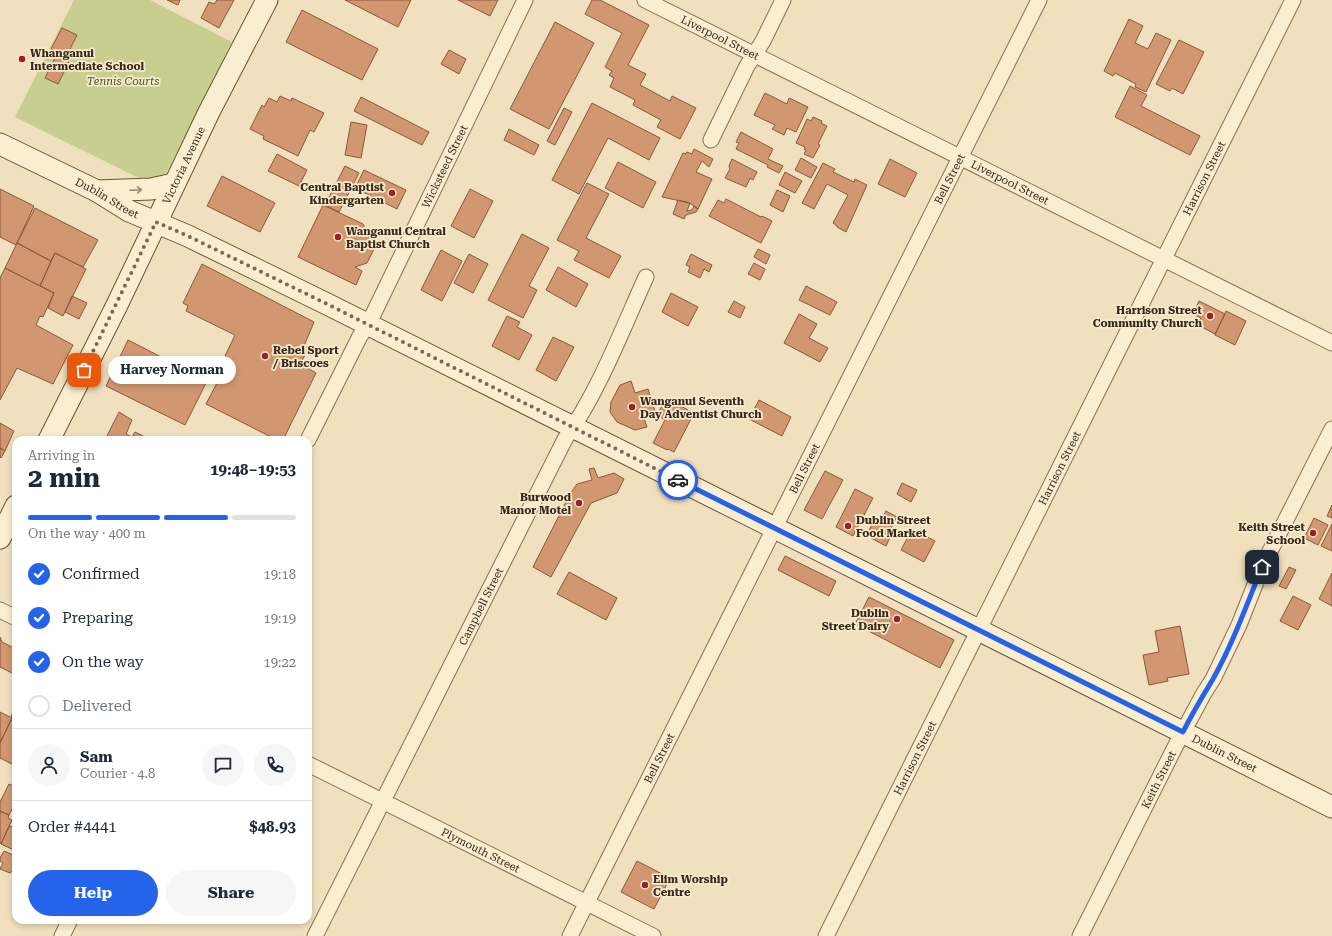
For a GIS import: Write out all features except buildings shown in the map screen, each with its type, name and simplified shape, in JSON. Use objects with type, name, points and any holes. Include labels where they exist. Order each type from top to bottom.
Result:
[{"type":"main road","name":"Victoria Avenue","points":[[51,436],[116,307],[209,112],[267,0]]},
{"type":"main road","name":"Dublin Street","points":[[0,144],[96,191],[129,211],[188,236],[368,325],[1332,807]]},
{"type":"main road","points":[[96,191],[151,189],[174,184]]},
{"type":"main road","points":[[0,538],[12,514]]},
{"type":"street","name":"Wicksteed Street","points":[[310,436],[360,336],[368,325],[525,0]]},
{"type":"street","name":"Liverpool Street","points":[[645,0],[1332,343]]},
{"type":"street","points":[[711,140],[747,66],[763,41],[783,0]]},
{"type":"street","name":"Bell Street","points":[[570,936],[1039,0]]},
{"type":"street","name":"Harrison Street","points":[[826,936],[1293,0]]},
{"type":"street","name":"Campbell Street","points":[[315,936],[565,439],[600,377],[646,277]]},
{"type":"street","name":"Keith Street","points":[[1080,936],[1183,732],[1213,679],[1240,625],[1262,567],[1332,430]]},
{"type":"street","points":[[0,610],[12,616]]},
{"type":"street","name":"Plymouth Street","points":[[312,766],[653,936]]},
{"type":"street","points":[[62,936],[68,924]]},
{"type":"green space","name":"Tennis Courts","points":[[74,0],[150,0],[232,42],[159,188],[15,117]]},
{"type":"way so far","points":[[84,370],[116,307],[156,222],[188,236],[327,304],[402,343],[678,480]]},
{"type":"place","name":"Whanganui Intermediate School","points":[[22,59]]},
{"type":"place","name":"Central Baptist Kindergarten","points":[[392,193]]},
{"type":"place","name":"Wanganui Central Baptist Church","points":[[338,237]]},
{"type":"place","name":"Harrison Street Community Church","points":[[1210,316]]},
{"type":"place","name":"Rebel Sport / Briscoes","points":[[265,356]]},
{"type":"place","name":"Harvey Norman","points":[[84,370]]},
{"type":"place","name":"Wanganui Seventh Day Adventist Church","points":[[632,407]]},
{"type":"place","name":"Burwood Manor Motel","points":[[579,503]]},
{"type":"place","name":"Dublin Street Food Market","points":[[848,526]]},
{"type":"place","name":"Keith Street School","points":[[1313,533]]},
{"type":"place","name":"Dublin Street Dairy","points":[[897,619]]},
{"type":"place","name":"Elim Worship Centre","points":[[645,885]]},
{"type":"route","points":[[678,480],[1183,732],[1213,679],[1240,625],[1262,567]]}]
